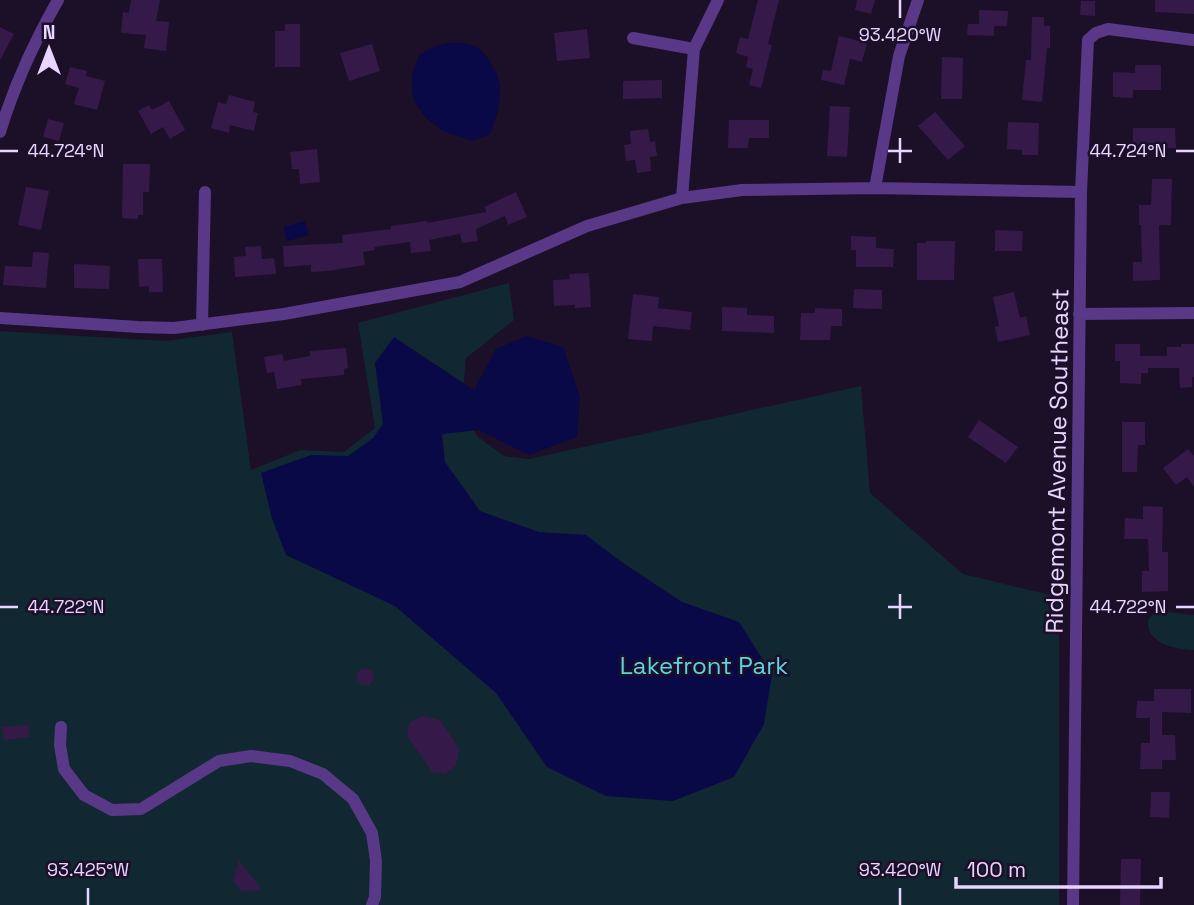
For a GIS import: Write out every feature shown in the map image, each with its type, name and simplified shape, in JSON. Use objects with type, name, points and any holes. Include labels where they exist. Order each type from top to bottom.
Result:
[{"type":"street","points":[[0,132],[9,102],[42,27],[58,0]]},
{"type":"street","points":[[682,198],[694,49],[718,0]]},
{"type":"street","points":[[875,188],[899,56],[918,0]]},
{"type":"street","name":"Ridgemont Avenue Southeast","points":[[1073,905],[1081,192],[1088,40],[1096,33],[1108,29],[1194,40]]},
{"type":"street","points":[[633,38],[694,49]]},
{"type":"street","points":[[0,318],[174,328],[284,314],[460,282],[587,226],[682,198],[742,190],[875,188],[1081,192]]},
{"type":"street","points":[[202,325],[205,191]]},
{"type":"street","points":[[1079,314],[1194,313]]},
{"type":"street","points":[[61,727],[60,745],[64,769],[84,795],[112,810],[141,809],[219,761],[251,756],[290,761],[323,775],[353,799],[372,833],[376,861],[375,897],[372,905]]},
{"type":"green space","name":"Lakefront Park","points":[[509,283],[514,320],[466,358],[464,380],[466,419],[478,437],[504,456],[529,459],[861,386],[870,493],[963,574],[1059,597],[1059,905],[0,905],[0,331],[165,341],[232,332],[251,470],[300,450],[344,452],[375,428],[358,323]]},
{"type":"green space","points":[[1159,612],[1194,615],[1194,650],[1173,647],[1153,636],[1148,622],[1151,616]]},
{"type":"shaded area","points":[[444,43],[465,43],[477,47],[494,68],[500,91],[490,134],[472,141],[443,131],[426,118],[415,102],[412,73],[419,56]]},
{"type":"shaded area","points":[[305,221],[309,235],[287,241],[283,227]]},
{"type":"shaded area","points":[[527,336],[563,347],[580,397],[577,437],[529,455],[479,430],[442,434],[445,462],[480,511],[539,532],[586,535],[682,602],[739,622],[772,674],[764,724],[734,777],[673,801],[606,796],[547,767],[496,693],[395,606],[286,555],[272,518],[261,473],[311,455],[348,456],[373,438],[383,424],[375,363],[394,337],[474,390],[496,349]]},
{"type":"building","points":[[131,0],[160,0],[156,21],[169,22],[166,51],[144,48],[146,35],[121,33],[123,12],[129,13]]},
{"type":"building","points":[[758,0],[779,0],[768,44],[772,45],[761,88],[749,85],[753,69],[746,67],[748,57],[736,53],[740,37],[748,39]]},
{"type":"building","points":[[857,0],[875,0],[871,14],[855,10]]},
{"type":"building","points":[[1155,0],[1194,0],[1194,14],[1155,12]]},
{"type":"building","points":[[1081,1],[1095,1],[1095,16],[1080,15]]},
{"type":"building","points":[[979,10],[1008,11],[1007,26],[994,26],[994,36],[967,35],[968,24],[979,24]]},
{"type":"building","points":[[1032,17],[1044,17],[1044,26],[1050,26],[1050,48],[1047,48],[1042,102],[1022,100],[1026,60],[1031,60]]},
{"type":"building","points":[[285,24],[300,24],[300,67],[275,67],[275,31],[285,31]]},
{"type":"building","points":[[0,27],[14,34],[0,60]]},
{"type":"building","points":[[587,29],[590,58],[557,61],[554,33]]},
{"type":"building","points":[[839,36],[867,43],[862,62],[850,59],[844,85],[821,80],[823,70],[831,71]]},
{"type":"building","points":[[372,44],[380,71],[349,81],[340,53]]},
{"type":"building","points":[[942,57],[963,58],[962,99],[941,99]]},
{"type":"building","points":[[1135,65],[1161,65],[1161,90],[1133,90],[1133,98],[1113,97],[1113,72],[1135,73]]},
{"type":"building","points":[[70,67],[87,71],[86,76],[105,81],[97,110],[74,104],[79,88],[65,84]]},
{"type":"building","points":[[662,80],[662,98],[623,99],[623,81]]},
{"type":"building","points":[[229,95],[255,102],[253,112],[258,113],[254,131],[230,125],[229,133],[211,128],[218,102],[226,104]]},
{"type":"building","points":[[169,101],[185,130],[170,139],[163,127],[151,134],[138,111],[149,105],[152,110]]},
{"type":"building","points":[[830,106],[850,107],[847,157],[827,156]]},
{"type":"building","points":[[935,112],[965,146],[948,160],[918,126]]},
{"type":"building","points":[[48,119],[64,123],[59,141],[43,137]]},
{"type":"building","points":[[729,120],[769,120],[769,138],[749,138],[748,148],[728,148]]},
{"type":"building","points":[[1008,122],[1039,123],[1038,155],[1022,155],[1022,150],[1007,149]]},
{"type":"building","points":[[1133,128],[1175,128],[1176,148],[1133,149]]},
{"type":"building","points":[[648,129],[650,142],[655,141],[657,156],[650,157],[651,171],[637,173],[635,160],[626,161],[624,145],[631,144],[630,131]]},
{"type":"building","points":[[317,149],[320,182],[300,184],[299,169],[292,169],[290,152]]},
{"type":"building","points":[[123,164],[150,164],[149,192],[143,192],[143,215],[138,215],[138,219],[122,218]]},
{"type":"building","points":[[1152,179],[1172,179],[1171,225],[1159,225],[1160,280],[1133,281],[1133,262],[1142,262],[1139,205],[1151,205]]},
{"type":"building","points":[[26,187],[49,191],[41,230],[18,225]]},
{"type":"building","points":[[516,192],[527,217],[508,225],[505,216],[476,229],[478,241],[462,243],[460,234],[429,240],[431,251],[411,253],[410,242],[374,247],[375,250],[363,252],[365,265],[328,271],[311,272],[311,265],[284,267],[283,246],[343,243],[342,235],[487,212],[484,207]]},
{"type":"building","points":[[995,230],[1023,231],[1022,251],[995,251]]},
{"type":"building","points":[[851,236],[876,237],[876,248],[894,249],[893,267],[856,267],[856,250],[851,250]]},
{"type":"building","points":[[955,241],[954,280],[917,280],[917,243]]},
{"type":"building","points":[[261,246],[262,259],[274,258],[276,274],[235,277],[234,257],[246,256],[245,247]]},
{"type":"building","points":[[33,252],[49,253],[46,288],[3,285],[5,266],[32,267]]},
{"type":"building","points":[[138,259],[162,259],[163,292],[149,292],[149,286],[139,287]]},
{"type":"building","points":[[74,264],[110,266],[109,289],[74,288]]},
{"type":"building","points":[[589,273],[591,307],[554,306],[553,280],[570,279],[569,274]]},
{"type":"building","points":[[854,289],[882,290],[882,309],[853,308]]},
{"type":"building","points":[[1014,292],[1020,318],[1026,316],[1030,335],[998,342],[995,327],[999,326],[993,297]]},
{"type":"building","points":[[633,294],[659,297],[658,308],[692,312],[690,330],[653,326],[652,341],[628,339]]},
{"type":"building","points":[[722,307],[747,308],[747,315],[774,316],[774,333],[722,331]]},
{"type":"building","points":[[815,308],[842,309],[842,326],[831,326],[830,340],[800,340],[801,313],[815,313]]},
{"type":"building","points":[[1115,344],[1140,344],[1140,356],[1167,356],[1167,347],[1194,344],[1192,387],[1180,388],[1179,368],[1148,368],[1148,373],[1141,373],[1141,384],[1120,383],[1120,361],[1115,361]]},
{"type":"building","points":[[346,348],[348,368],[344,369],[344,375],[301,379],[302,385],[277,389],[274,372],[267,373],[264,357],[282,354],[284,361],[310,356],[310,351]]},
{"type":"building","points":[[979,420],[1018,447],[1006,463],[968,437]]},
{"type":"building","points":[[1122,422],[1145,422],[1145,445],[1138,445],[1137,472],[1122,472]]},
{"type":"building","points":[[1188,449],[1194,456],[1194,487],[1187,477],[1176,485],[1163,468]]},
{"type":"building","points":[[1143,506],[1163,507],[1162,552],[1168,552],[1168,591],[1142,592],[1142,571],[1149,571],[1148,539],[1124,539],[1125,518],[1143,519]]},
{"type":"building","points":[[365,668],[372,671],[374,679],[369,685],[362,685],[356,679],[358,671]]},
{"type":"building","points":[[1154,689],[1191,689],[1191,713],[1162,712],[1162,735],[1175,735],[1176,760],[1162,760],[1162,769],[1140,769],[1141,743],[1150,743],[1150,718],[1136,718],[1137,701],[1154,701]]},
{"type":"building","points":[[422,716],[440,720],[459,748],[456,766],[445,774],[432,772],[407,736],[409,723]]},
{"type":"building","points":[[28,725],[30,737],[4,740],[2,727]]},
{"type":"building","points":[[1151,792],[1170,792],[1169,818],[1150,817]]},
{"type":"building","points":[[1121,859],[1141,859],[1140,905],[1120,905]]},
{"type":"building","points":[[239,860],[262,890],[241,891],[233,881]]}]
